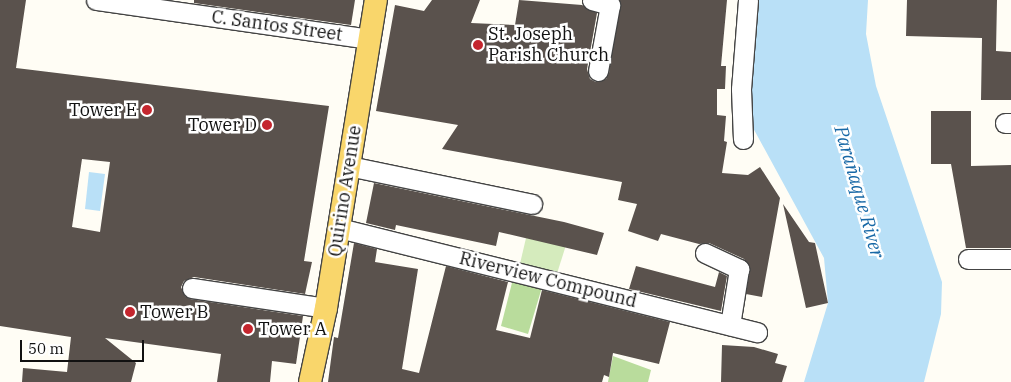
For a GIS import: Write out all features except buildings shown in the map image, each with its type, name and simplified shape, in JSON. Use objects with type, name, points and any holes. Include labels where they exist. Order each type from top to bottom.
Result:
[{"type":"main road","name":"Quirino Avenue","points":[[310,382],[326,308],[376,0]]},
{"type":"street","name":"C. Santos Street","points":[[96,0],[369,39]]},
{"type":"street","points":[[592,0],[610,5],[598,71]]},
{"type":"street","points":[[743,139],[741,89],[748,0]]},
{"type":"street","points":[[349,166],[532,204]]},
{"type":"street","name":"Riverview Compound","points":[[339,228],[757,332]]},
{"type":"street","points":[[706,252],[739,269],[730,325]]},
{"type":"street","points":[[968,259],[1011,259]]},
{"type":"street","points":[[192,288],[326,308]]},
{"type":"green space","points":[[526,238],[566,245],[555,280],[519,268]]},
{"type":"green space","points":[[514,275],[543,284],[528,334],[501,326]]},
{"type":"green space","points":[[613,356],[651,370],[648,382],[608,382]]},
{"type":"water","name":"Parañaque River","points":[[756,0],[868,0],[866,34],[876,86],[942,282],[941,314],[924,382],[804,382],[828,303],[824,258],[746,115]]},
{"type":"water","points":[[89,172],[105,174],[100,211],[85,209]]},
{"type":"place","name":"St. Joseph Parish Church","points":[[478,45]]},
{"type":"place","name":"Tower E","points":[[147,110]]},
{"type":"place","name":"Tower D","points":[[267,125]]},
{"type":"place","name":"Tower B","points":[[130,312]]},
{"type":"place","name":"Tower A","points":[[248,329]]}]
